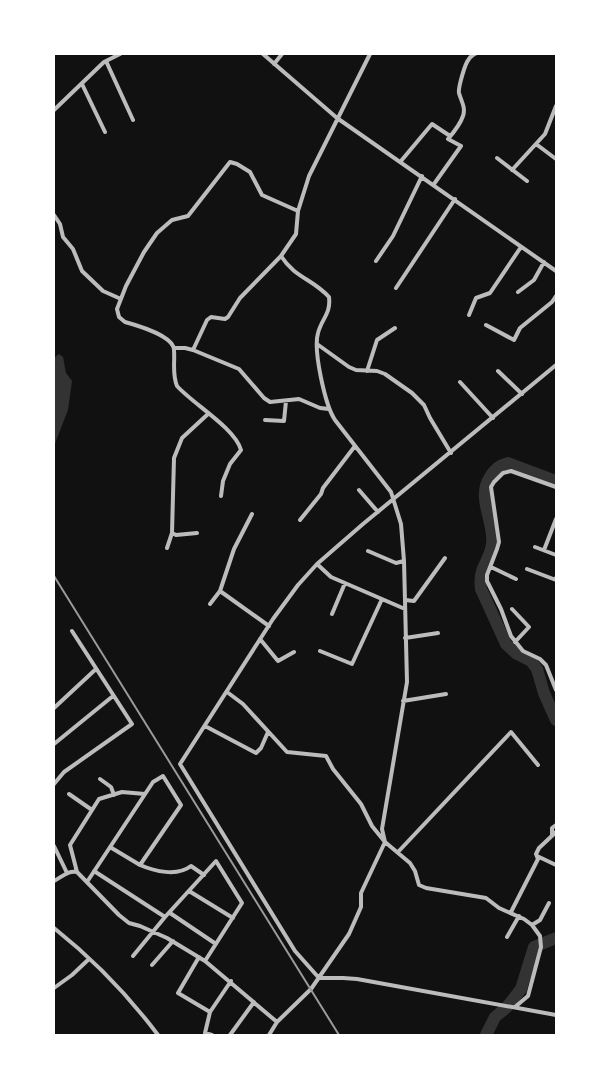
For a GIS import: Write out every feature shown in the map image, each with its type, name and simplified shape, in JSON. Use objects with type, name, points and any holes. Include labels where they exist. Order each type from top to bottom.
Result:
[{"type":"street","points":[[54,110],[106,61],[120,54]]},
{"type":"street","points":[[263,54],[337,118],[434,184],[521,247],[556,269]]},
{"type":"street","points":[[274,64],[282,54]]},
{"type":"street","points":[[193,350],[207,320],[211,317],[228,317],[240,298],[281,256],[296,234],[298,211],[309,176],[370,54]]},
{"type":"street","points":[[434,184],[461,146],[448,139],[459,125],[464,114],[464,104],[458,91],[463,79],[464,67],[475,54]]},
{"type":"street","points":[[106,61],[133,120]]},
{"type":"street","points":[[82,84],[105,132]]},
{"type":"street","points":[[512,170],[546,134],[556,106]]},
{"type":"street","points":[[401,161],[432,124],[450,136]]},
{"type":"street","points":[[536,144],[556,159]]},
{"type":"street","points":[[497,158],[527,181]]},
{"type":"street","points":[[221,496],[223,481],[231,461],[240,453],[241,448],[232,435],[177,386],[174,370],[175,348],[172,344],[164,337],[124,322],[119,317],[117,309],[136,266],[157,233],[172,220],[188,216],[230,162],[250,172],[262,195],[298,211]]},
{"type":"street","points":[[376,261],[393,236],[422,176]]},
{"type":"street","points":[[396,288],[455,199]]},
{"type":"street","points":[[54,215],[60,224],[63,236],[73,249],[82,271],[103,291],[121,299]]},
{"type":"street","points":[[469,315],[476,298],[490,293],[521,247]]},
{"type":"street","points":[[269,1035],[278,1022],[311,989],[319,978],[348,934],[361,907],[361,893],[386,842],[382,830],[407,682],[404,561],[401,524],[394,500],[391,492],[335,420],[329,408],[316,344],[318,332],[329,313],[330,297],[288,268],[281,256]]},
{"type":"street","points":[[518,292],[534,280],[544,262]]},
{"type":"street","points":[[486,324],[514,340],[520,328],[552,302],[556,296]]},
{"type":"street","points":[[366,370],[377,340],[395,328]]},
{"type":"street","points":[[316,344],[349,367],[356,370],[385,374],[419,399],[424,404],[430,418],[451,453]]},
{"type":"street","points":[[175,348],[193,350],[239,369],[268,401],[273,403],[299,399],[320,408],[329,408]]},
{"type":"street","points":[[556,365],[554,369],[317,564],[298,585],[260,639],[180,764],[295,951],[319,978],[357,979],[556,1015]]},
{"type":"street","points":[[498,372],[522,394]]},
{"type":"street","points":[[460,382],[493,418]]},
{"type":"street","points":[[265,420],[284,421],[286,401]]},
{"type":"street","points":[[167,548],[172,533],[174,458],[182,438],[208,414]]},
{"type":"street","points":[[300,520],[355,446]]},
{"type":"street","points":[[556,487],[511,471],[503,473],[494,482],[492,491],[499,542],[487,575],[487,582],[501,609],[514,642],[523,651],[540,659],[546,665],[556,690]]},
{"type":"street","points":[[359,490],[378,512]]},
{"type":"street","points":[[210,604],[220,591],[234,549],[252,514]]},
{"type":"street","points":[[544,550],[556,519]]},
{"type":"street","points":[[172,533],[176,535],[196,533]]},
{"type":"street","points":[[535,547],[556,555]]},
{"type":"street","points":[[368,551],[396,563],[404,561]]},
{"type":"street","points":[[406,600],[414,601],[445,558]]},
{"type":"street","points":[[317,564],[332,577],[405,609]]},
{"type":"street","points":[[490,567],[516,579]]},
{"type":"street","points":[[527,569],[556,580],[556,578]]},
{"type":"street","points":[[332,614],[345,583]]},
{"type":"street","points":[[220,591],[269,626]]},
{"type":"street","points":[[320,651],[352,664],[382,598]]},
{"type":"street","points":[[512,609],[529,627],[514,642]]},
{"type":"street","points":[[54,784],[64,772],[132,724],[72,631]]},
{"type":"street","points":[[405,638],[438,633]]},
{"type":"street","points":[[260,639],[278,661],[294,652]]},
{"type":"street","points":[[54,708],[96,669]]},
{"type":"street","points":[[227,692],[243,704],[287,752],[326,756],[333,769],[360,804],[372,826],[386,842],[410,863],[421,886],[486,898],[499,908],[519,916],[532,926],[540,936],[541,947],[528,996],[515,1008]]},
{"type":"street","points":[[403,700],[446,694]]},
{"type":"street","points":[[54,744],[113,696]]},
{"type":"street","points":[[204,726],[256,753],[268,732]]},
{"type":"street","points":[[398,852],[510,732],[538,765]]},
{"type":"street","points":[[87,882],[153,782],[163,776],[181,805],[140,864]]},
{"type":"street","points":[[100,779],[111,787],[114,795]]},
{"type":"street","points":[[145,794],[122,792],[100,799],[70,845],[77,872],[129,924],[154,932],[199,957],[278,1022]]},
{"type":"street","points":[[69,794],[92,810]]},
{"type":"street","points":[[552,836],[552,828],[556,825]]},
{"type":"street","points":[[511,912],[538,859],[539,848],[556,832]]},
{"type":"street","points":[[54,846],[67,873]]},
{"type":"street","points":[[110,847],[154,871],[185,871],[191,866],[204,875]]},
{"type":"street","points":[[537,856],[556,865]]},
{"type":"street","points":[[133,956],[165,917],[216,861],[242,904],[205,961]]},
{"type":"street","points":[[94,871],[165,917]]},
{"type":"street","points":[[54,881],[67,873],[77,872]]},
{"type":"street","points":[[189,891],[233,918]]},
{"type":"street","points":[[532,926],[540,920],[549,903]]},
{"type":"street","points":[[170,913],[216,944]]},
{"type":"street","points":[[507,937],[519,916]]},
{"type":"street","points":[[54,928],[89,958],[121,990],[158,1035]]},
{"type":"street","points":[[152,965],[173,941]]},
{"type":"street","points":[[199,957],[178,993],[210,1012]]},
{"type":"street","points":[[54,988],[72,975],[89,958]]},
{"type":"street","points":[[212,1035],[205,1032],[210,1012],[230,981]]},
{"type":"street","points":[[230,1035],[254,1002]]},
{"type":"shaded area","points":[[59,354],[63,357],[66,373],[72,381],[68,410],[54,446],[54,358]]},
{"type":"waterway","points":[[556,481],[508,463],[500,466],[493,472],[486,485],[485,493],[492,544],[481,575],[481,589],[506,644],[517,654],[531,661],[537,669],[544,693],[556,720]]},
{"type":"waterway","points":[[486,1035],[495,1017],[507,1007],[521,989],[534,947],[556,938]]},
{"type":"railway","points":[[54,576],[339,1035]]}]
